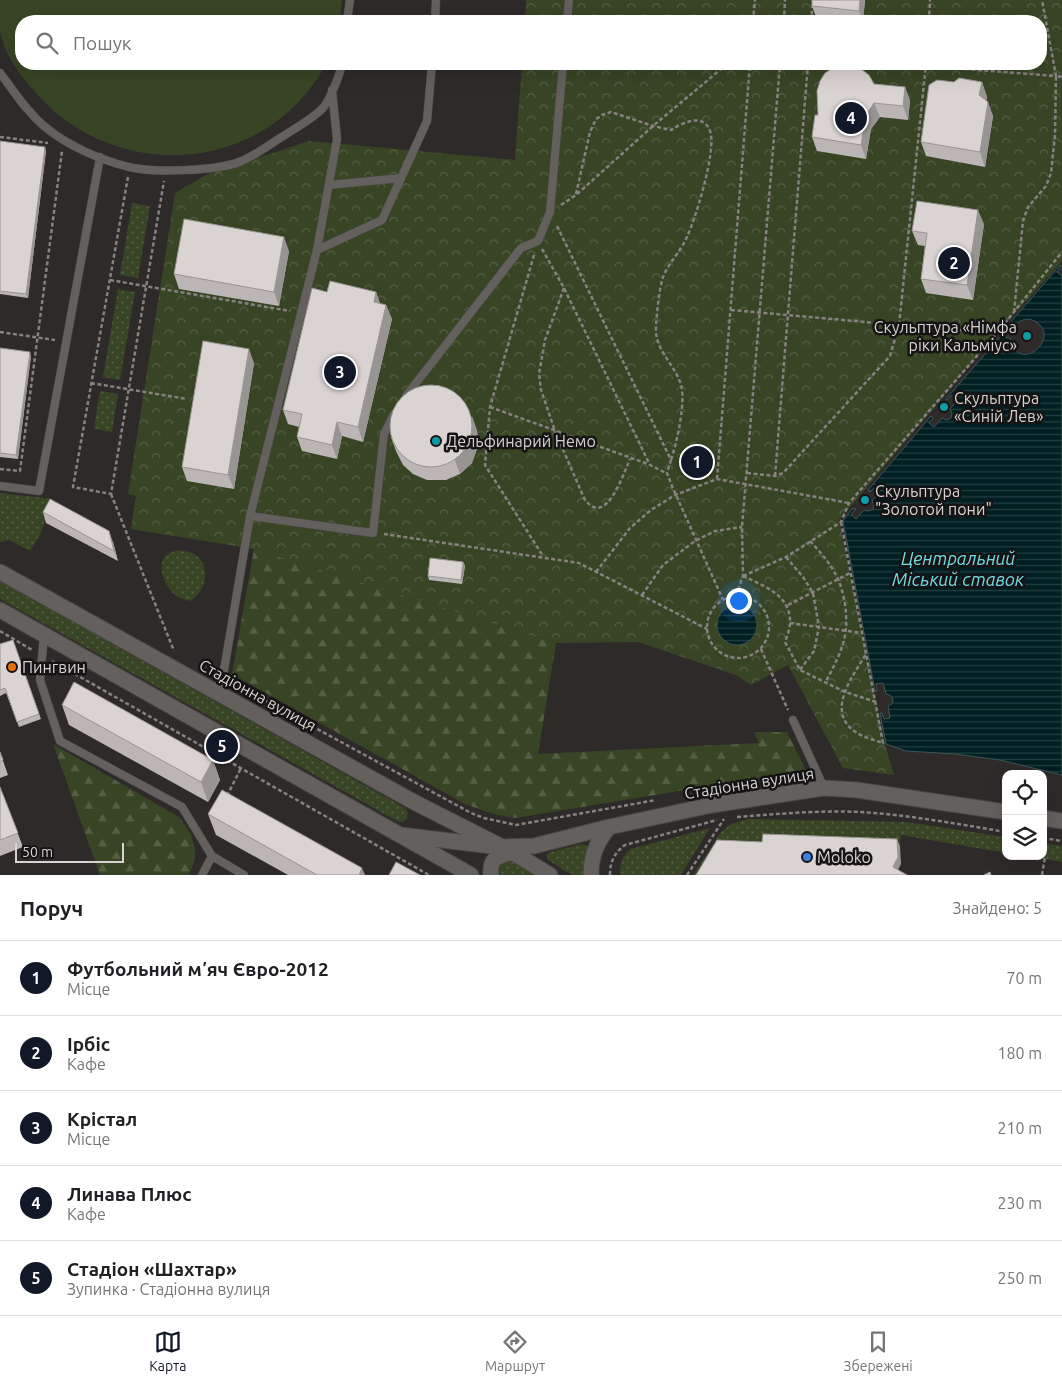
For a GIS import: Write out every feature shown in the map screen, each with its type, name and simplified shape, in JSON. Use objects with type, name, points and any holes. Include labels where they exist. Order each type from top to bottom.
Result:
[{"type":"street","name":"Стадіонна вулиця","points":[[0,572],[412,801],[550,875]]},
{"type":"street","points":[[0,610],[471,875]]},
{"type":"street","name":"Стадіонна вулиця","points":[[506,850],[534,846],[609,826],[712,805],[824,788],[857,790],[1002,811]]},
{"type":"street","points":[[1047,819],[1062,821]]},
{"type":"street","points":[[591,875],[596,846],[609,826]]},
{"type":"street","points":[[401,835],[506,850]]},
{"type":"street","points":[[491,875],[493,860],[506,850]]},
{"type":"lane","points":[[348,15],[350,0]]},
{"type":"lane","points":[[435,15],[436,0]]},
{"type":"lane","points":[[568,15],[569,0]]},
{"type":"lane","points":[[0,73],[26,107],[44,126],[67,143],[130,168],[166,170],[216,168],[239,162],[294,129],[323,108],[341,70]]},
{"type":"lane","points":[[317,250],[382,220],[428,121],[432,70]]},
{"type":"lane","points":[[250,516],[373,533],[384,434],[399,405],[521,248],[538,241],[550,212],[563,70]]},
{"type":"lane","points":[[220,694],[250,516],[317,250],[337,139],[332,90]]},
{"type":"lane","points":[[0,486],[39,491],[100,157]]},
{"type":"lane","points":[[329,185],[401,178]]},
{"type":"lane","points":[[44,635],[40,680],[60,741],[182,807],[212,856],[244,875]]},
{"type":"lane","points":[[793,720],[824,788]]},
{"type":"lane","points":[[202,875],[212,856]]},
{"type":"path","points":[[754,15],[755,0]]},
{"type":"path","points":[[784,15],[785,0]]},
{"type":"path","points":[[812,15],[813,0]]},
{"type":"path","points":[[929,15],[930,0]]},
{"type":"path","points":[[1042,0],[1045,15]]},
{"type":"path","points":[[1014,312],[1023,221],[1028,207],[1046,186],[1051,174],[1055,135],[1056,76],[1047,27]]},
{"type":"path","points":[[671,460],[550,212],[576,195],[653,126],[720,70]]},
{"type":"path","points":[[717,479],[750,70]]},
{"type":"path","points":[[736,596],[742,576],[742,527],[780,70]]},
{"type":"path","points":[[775,476],[808,70]]},
{"type":"path","points":[[747,473],[775,476],[783,473],[890,356],[899,325],[925,70]]},
{"type":"path","points":[[978,70],[1062,77]]},
{"type":"path","points":[[576,195],[590,132],[596,119],[602,115],[611,112],[671,130],[684,122],[697,120],[705,124],[710,131],[710,148],[703,196],[686,241],[663,278],[656,327],[657,340],[681,383],[683,393],[677,442],[667,473],[695,541],[723,600]]},
{"type":"path","points":[[0,137],[54,144]]},
{"type":"path","points":[[0,469],[20,472],[63,145]]},
{"type":"path","points":[[111,494],[73,487],[130,168]]},
{"type":"path","points":[[166,170],[111,494],[174,651],[166,646]]},
{"type":"path","points":[[538,241],[564,288],[650,464]]},
{"type":"path","points":[[538,241],[490,407],[485,465],[543,557]]},
{"type":"path","points":[[866,654],[845,692],[841,701],[841,710],[846,722],[854,731],[883,743],[841,522],[849,503],[997,333],[1062,252]]},
{"type":"path","points":[[110,280],[301,313]]},
{"type":"path","points":[[564,288],[545,340],[539,374],[541,390],[555,431],[589,506],[596,508],[604,507],[610,500],[630,459]]},
{"type":"path","points":[[731,310],[997,333]]},
{"type":"path","points":[[0,332],[38,336],[66,342]]},
{"type":"path","points":[[91,383],[187,399]]},
{"type":"path","points":[[490,407],[630,459],[650,464],[667,473]]},
{"type":"path","points":[[596,572],[630,528],[651,510],[675,495],[717,479],[849,503]]},
{"type":"path","points":[[742,576],[786,557],[841,522]]},
{"type":"path","points":[[642,595],[663,565],[695,541],[715,531],[742,527]]},
{"type":"path","points":[[373,533],[579,563],[707,629]]},
{"type":"path","points":[[810,541],[828,561],[838,580],[844,604],[846,631],[838,657],[825,683]]},
{"type":"path","points":[[786,557],[803,577],[813,593],[820,627],[814,651],[800,670]]},
{"type":"path","points":[[788,606],[850,573]]},
{"type":"path","points":[[742,576],[773,591],[788,606],[790,623],[785,642],[800,670],[845,692],[876,702]]},
{"type":"path","points":[[736,596],[754,601],[768,619],[767,637],[760,648],[753,654],[733,658],[716,648],[710,640],[707,629],[709,617],[714,608],[723,600],[736,596]]},
{"type":"path","points":[[790,623],[862,633]]},
{"type":"path","points":[[0,632],[429,875]]},
{"type":"path","points":[[760,648],[793,720]]},
{"type":"path","points":[[265,701],[471,813],[484,818],[516,824],[662,799]]},
{"type":"path","points":[[225,801],[241,768]]},
{"type":"path","points":[[610,875],[610,868],[617,850],[625,845],[724,819],[787,813],[859,812],[907,816],[1002,831]]},
{"type":"path","points":[[687,875],[724,819]]},
{"type":"path","points":[[1047,839],[1062,841]]},
{"type":"path","points":[[1042,875],[1044,860]]},
{"type":"path","points":[[405,869],[408,863]]},
{"type":"green space","points":[[0,0],[342,0],[341,15],[15,15],[15,66],[8,55],[0,30]]},
{"type":"green space","points":[[526,0],[1062,0],[1062,261],[997,333],[839,520],[885,745],[894,775],[843,768],[788,665],[751,685],[736,675],[638,642],[556,643],[254,549],[131,529],[136,496],[128,494],[175,193],[206,175],[309,141],[515,160],[522,70],[1047,70],[1047,15],[525,15]]},
{"type":"green space","points":[[322,70],[300,101],[267,128],[229,146],[188,154],[147,153],[106,142],[68,122],[35,92],[18,71]]},
{"type":"green space","points":[[132,203],[150,206],[138,278],[120,275]]},
{"type":"green space","points":[[118,289],[135,292],[120,380],[103,377]]},
{"type":"green space","points":[[100,391],[118,394],[112,432],[94,429]]},
{"type":"green space","points":[[0,493],[53,499],[40,535],[30,551],[9,540],[0,542]]},
{"type":"green space","points":[[254,549],[556,643],[538,754],[759,743],[754,732],[787,732],[806,770],[515,818],[493,814],[465,804],[232,674]]},
{"type":"green space","points":[[178,550],[197,556],[204,567],[205,580],[203,586],[200,592],[190,601],[175,595],[168,587],[162,572],[162,562],[165,557]]},
{"type":"green space","points":[[0,581],[405,808],[408,813],[406,820],[402,822],[397,821],[0,599]]},
{"type":"green space","points":[[53,744],[179,817],[192,837],[194,845],[194,859],[188,875],[100,875]]},
{"type":"green space","points":[[748,819],[905,822],[1002,836],[1002,852],[901,835],[900,846],[765,841],[703,875],[693,875],[721,832],[731,824]]},
{"type":"green space","points":[[710,828],[681,875],[620,875],[622,860],[631,849]]},
{"type":"green space","points":[[582,844],[588,846],[584,864],[586,875],[572,875],[548,860],[547,854],[551,852]]},
{"type":"green space","points":[[1047,844],[1062,846],[1062,862],[1047,860]]},
{"type":"green space","points":[[508,860],[536,875],[498,875],[497,869],[501,862]]},
{"type":"water","name":"Центральний Міський ставок","points":[[1060,265],[1057,272],[1062,276],[1062,775],[1000,760],[955,754],[906,751],[886,744],[880,713],[882,713],[884,719],[890,718],[888,706],[892,704],[893,699],[890,695],[886,694],[883,683],[876,684],[877,691],[875,691],[843,521],[853,508],[856,509],[851,514],[856,519],[864,510],[869,511],[873,509],[872,501],[880,491],[875,487],[870,492],[868,490],[931,416],[933,418],[929,423],[934,427],[942,418],[947,420],[951,418],[952,413],[950,409],[958,400],[952,395],[948,400],[946,399],[1000,337],[1010,338],[1014,349],[1021,354],[1029,354],[1036,350],[1044,337],[1043,329],[1036,322],[1028,319],[1015,325],[1011,332],[1003,331]]},
{"type":"water","points":[[733,605],[741,605],[748,608],[754,614],[757,625],[754,636],[748,642],[741,645],[733,645],[726,642],[720,636],[717,629],[717,621],[720,614],[726,608]]},
{"type":"building","points":[[812,0],[860,0],[859,11],[812,6]]},
{"type":"building","points":[[830,70],[862,70],[869,75],[874,84],[905,87],[903,106],[874,103],[866,115],[861,145],[812,137],[815,115],[818,115],[817,91],[825,73]]},
{"type":"building","points":[[959,78],[982,82],[979,95],[988,102],[980,152],[921,142],[929,85],[937,80],[954,82]]},
{"type":"building","points":[[0,141],[45,147],[26,294],[0,291]]},
{"type":"building","points":[[917,201],[978,210],[967,285],[921,279],[927,233],[912,231]]},
{"type":"building","points":[[184,219],[284,237],[274,292],[174,274]]},
{"type":"building","points":[[330,281],[376,292],[374,302],[386,305],[358,427],[337,422],[332,445],[297,437],[302,414],[283,410],[312,288],[327,292]]},
{"type":"building","points":[[203,341],[249,349],[228,475],[182,467]]},
{"type":"building","points":[[0,348],[30,352],[16,455],[0,453]]},
{"type":"building","name":"Дельфинарий Немо","points":[[431,385],[447,388],[460,397],[469,410],[472,426],[469,442],[460,455],[447,464],[431,467],[415,464],[402,455],[393,442],[390,426],[393,410],[402,397],[415,388]]},
{"type":"building","points":[[50,499],[109,531],[114,551],[43,512]]},
{"type":"building","points":[[430,558],[463,562],[461,580],[428,576]]},
{"type":"building","points":[[13,640],[39,714],[17,722],[5,688],[0,690],[0,644]]},
{"type":"building","points":[[74,682],[213,760],[201,782],[62,705]]},
{"type":"building","points":[[0,787],[18,833],[0,840]]},
{"type":"building","points":[[222,790],[362,868],[359,875],[317,875],[208,814]]},
{"type":"building","name":"Moloko","points":[[763,834],[897,839],[898,857],[893,867],[907,875],[696,875],[717,840],[762,842]]},
{"type":"building","points":[[396,862],[420,875],[389,875]]},
{"type":"place","name":"Линава Плюс","points":[[851,118]]},
{"type":"place","name":"Ірбіс","points":[[954,263]]},
{"type":"place","name":"Скульптура «Німфа ріки Кальміус»","points":[[1027,336]]},
{"type":"place","name":"Крістал","points":[[340,372]]},
{"type":"place","name":"Скульптура «Синій Лев»","points":[[944,407]]},
{"type":"place","name":"Дельфинарий Немо","points":[[436,441]]},
{"type":"place","name":"Футбольний мʼяч Євро-2012","points":[[697,462]]},
{"type":"place","name":"Скульптура \"Золотой пони\"","points":[[865,500]]},
{"type":"place","name":"Пингвин","points":[[12,667]]},
{"type":"place","name":"Стадіон «Шахтар»","points":[[222,746]]},
{"type":"place","name":"Moloko","points":[[807,857]]}]
